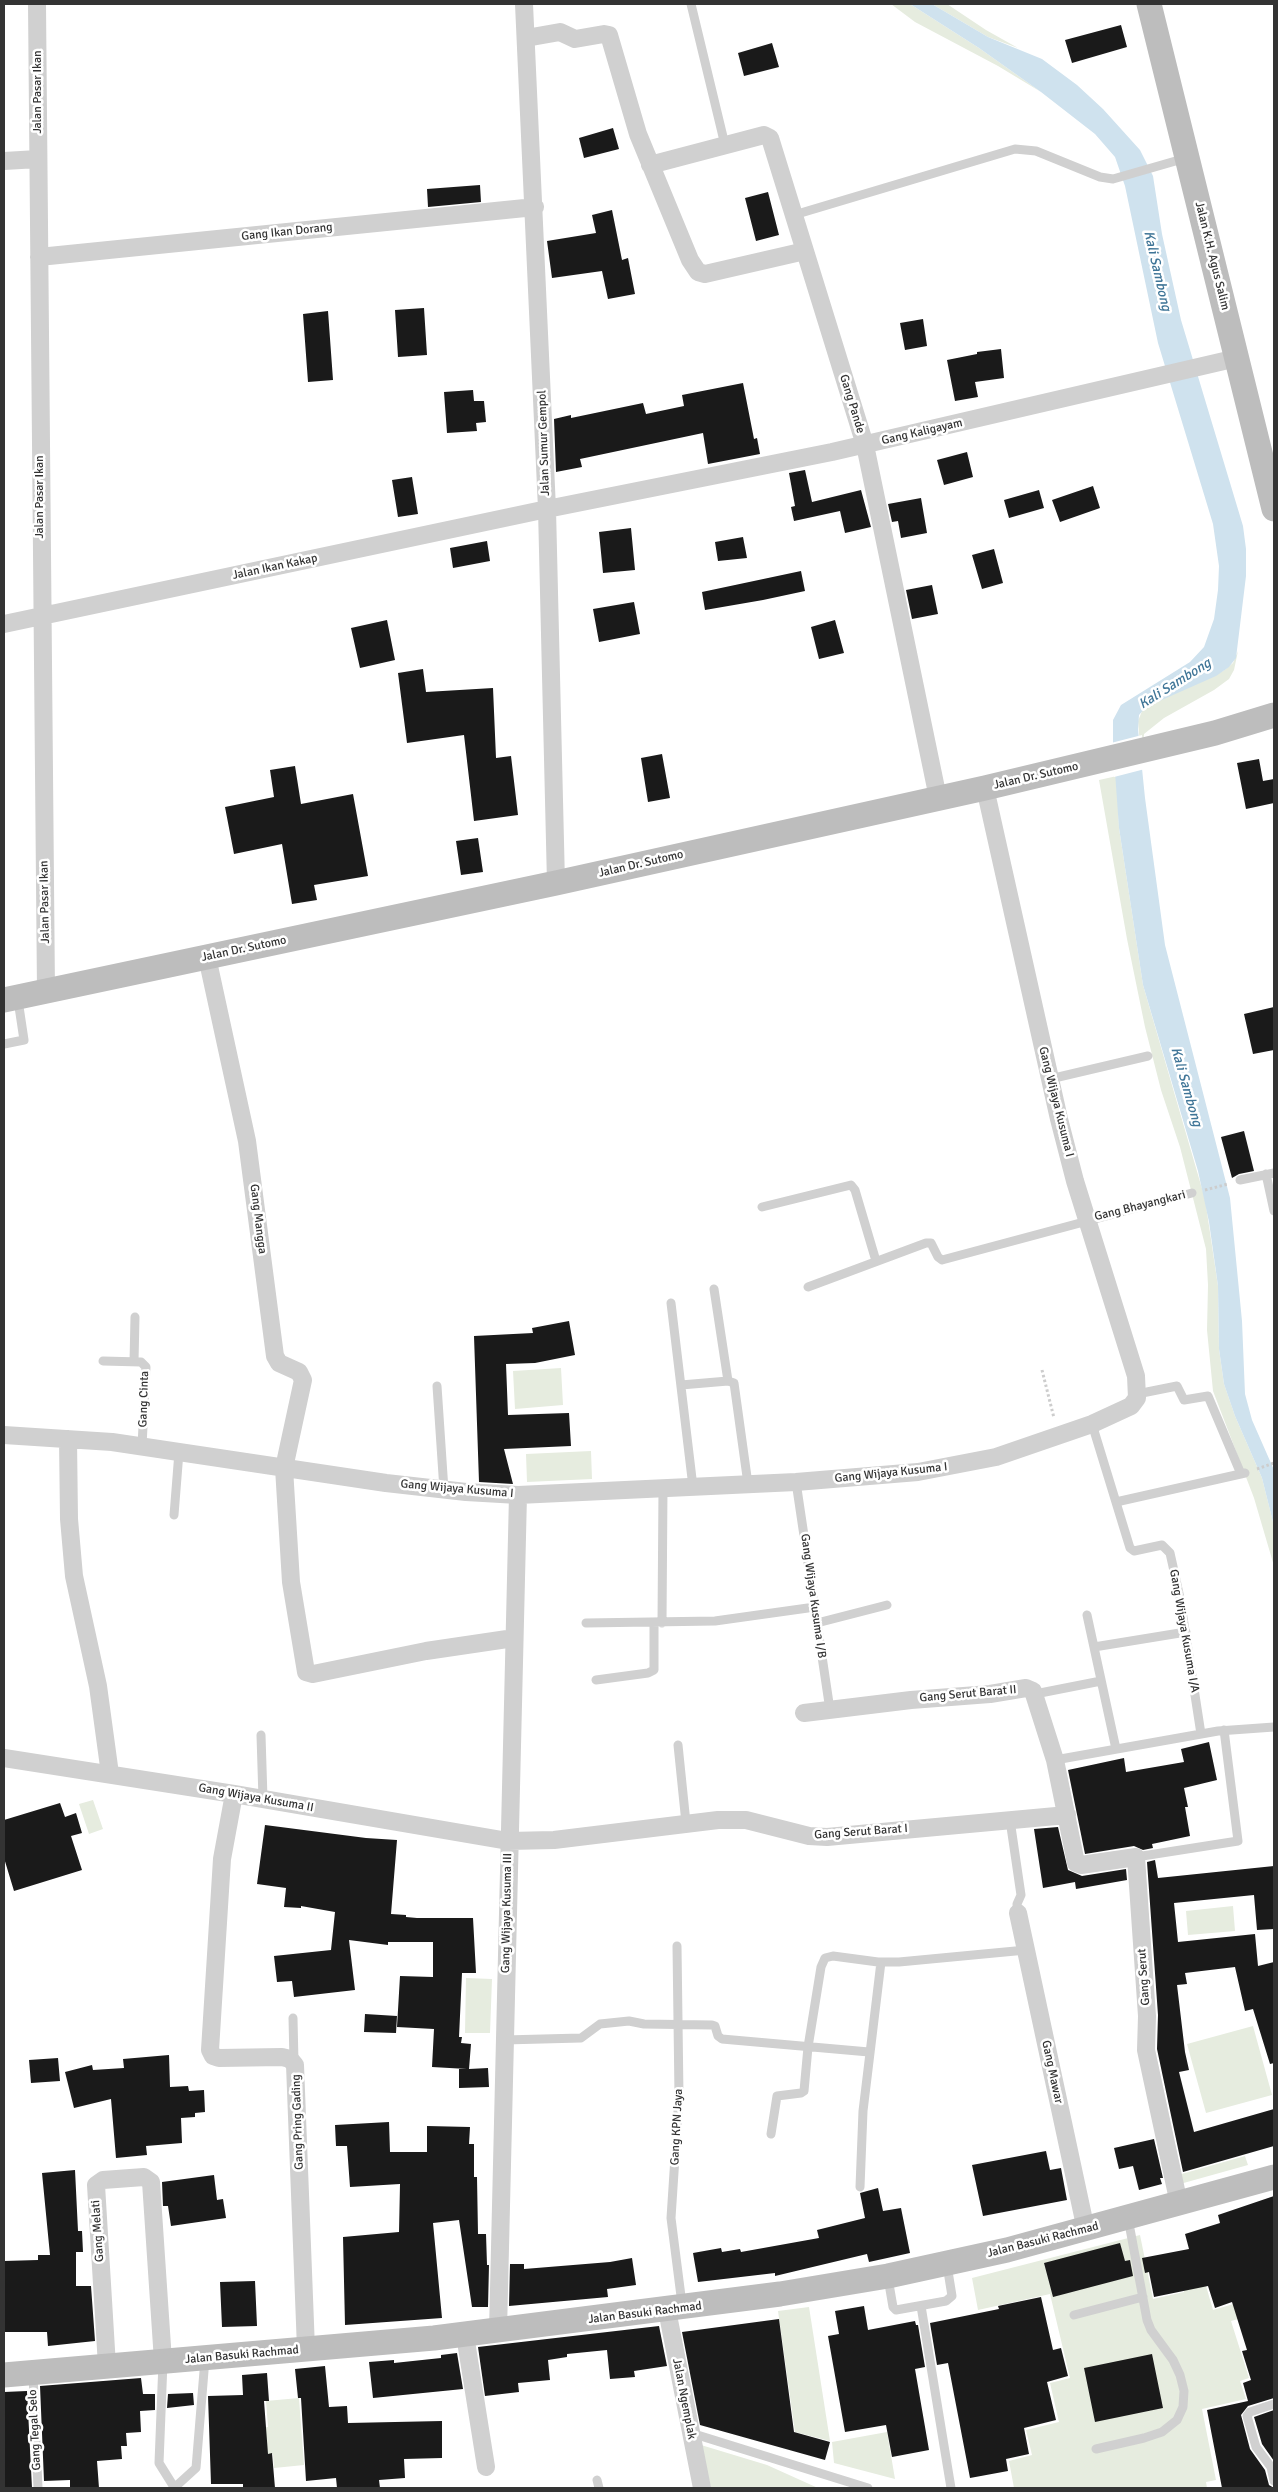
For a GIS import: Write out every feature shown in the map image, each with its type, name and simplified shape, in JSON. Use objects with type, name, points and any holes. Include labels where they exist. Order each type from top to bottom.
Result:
[{"type":"main road","name":"Jalan K.H. Agus Salim","points":[[1149,4],[1274,509]]},
{"type":"main road","name":"Jalan Dr. Sutomo","points":[[11,998],[556,883],[985,788],[1214,733],[1274,715]]},
{"type":"main road","name":"Jalan Basuki Rachmad","points":[[4,2374],[306,2350],[465,2335],[674,2309],[888,2276],[1086,2230],[1274,2177]]},
{"type":"street","name":"Jalan Pasar Ikan","points":[[37,4],[41,616],[46,991]]},
{"type":"street","name":"Jalan Sumur Gempol","points":[[524,4],[535,207],[547,509],[556,883]]},
{"type":"street","points":[[526,38],[560,32],[575,39],[604,34],[609,35],[630,112],[690,260],[698,272],[705,274],[805,251]]},
{"type":"street","name":"Gang Pande","points":[[650,165],[764,135],[769,137],[865,445],[938,798]]},
{"type":"street","points":[[4,161],[38,159]]},
{"type":"street","name":"Gang Ikan Dorang","points":[[39,257],[535,207]]},
{"type":"street","name":"Gang Kaligayam","points":[[547,509],[865,445],[1237,358]]},
{"type":"street","name":"Jalan Ikan Kakap","points":[[4,624],[547,509]]},
{"type":"street","name":"Gang Wijaya Kusuma I","points":[[4,1434],[142,1446],[444,1490],[518,1495],[875,1477],[970,1464],[1092,1424],[1131,1406],[1138,1394],[1136,1376],[1075,1181],[1050,1079],[985,788]]},
{"type":"street","name":"Gang Mangga","points":[[206,957],[247,1140],[275,1356],[279,1364],[299,1372],[303,1380],[284,1468]]},
{"type":"street","points":[[68,1439],[69,1519],[74,1576],[98,1686],[110,1774]]},
{"type":"street","points":[[284,1468],[291,1582],[308,1674],[426,1651],[514,1638]]},
{"type":"street","name":"Gang Wijaya Kusuma III","points":[[498,2331],[508,1841],[518,1495]]},
{"type":"street","name":"Gang Serut Barat II","points":[[804,1713],[911,1700],[990,1694],[1026,1688],[1035,1694],[1067,1814]]},
{"type":"street","name":"Gang Wijaya Kusuma II","points":[[4,1758],[263,1798],[508,1841]]},
{"type":"street","name":"Gang Pring Gading","points":[[234,1794],[222,1859],[210,2050],[213,2056],[219,2058],[282,2057],[294,2062],[297,2072],[306,2350]]},
{"type":"street","points":[[1067,1814],[1077,1864],[1136,1857]]},
{"type":"street","name":"Gang Serut Barat I","points":[[508,1841],[554,1840],[686,1823],[740,1820],[809,1836],[827,1837],[1067,1814]]},
{"type":"street","name":"Gang Serut","points":[[1136,1857],[1147,2016],[1146,2050],[1179,2204]]},
{"type":"street","name":"Gang Mawar","points":[[1018,1913],[1086,2230]]},
{"type":"street","name":"Gang Melati","points":[[107,2366],[96,2185],[103,2180],[144,2176],[151,2184],[163,2361]]},
{"type":"street","name":"Jalan Ngemplak","points":[[674,2309],[690,2433],[702,2488]]},
{"type":"street","points":[[465,2335],[486,2467]]},
{"type":"lane","points":[[691,4],[725,145]]},
{"type":"lane","points":[[794,215],[1015,149],[1036,151],[1100,177],[1117,178],[1187,158]]},
{"type":"lane","points":[[4,1044],[24,1040],[11,998]]},
{"type":"lane","points":[[1050,1079],[1148,1056]]},
{"type":"lane","points":[[1240,1180],[1270,1174],[1274,1211]]},
{"type":"lane","points":[[762,1207],[851,1185],[855,1190],[876,1261],[808,1287]]},
{"type":"lane","name":"Gang Bhayangkari","points":[[876,1261],[929,1242],[942,1260],[1192,1192]]},
{"type":"lane","points":[[714,1289],[728,1381]]},
{"type":"lane","points":[[672,1303],[693,1487]]},
{"type":"lane","points":[[134,1362],[135,1317]]},
{"type":"lane","name":"Gang Cinta","points":[[102,1361],[141,1362],[146,1367],[142,1446]]},
{"type":"lane","points":[[681,1386],[728,1381],[734,1383],[748,1484]]},
{"type":"lane","points":[[438,1386],[444,1490]]},
{"type":"lane","points":[[1116,1502],[1243,1473],[1208,1396],[1184,1400],[1177,1386],[1138,1394]]},
{"type":"lane","name":"Gang Wijaya Kusuma I/A","points":[[1092,1424],[1132,1550],[1162,1545],[1168,1550],[1176,1577],[1186,1632],[1201,1734]]},
{"type":"lane","points":[[174,1515],[179,1452]]},
{"type":"lane","name":"Gang Wijaya Kusuma I/B","points":[[796,1482],[830,1710]]},
{"type":"lane","points":[[596,1680],[653,1671],[656,1665],[663,1488]]},
{"type":"lane","points":[[817,1623],[887,1605]]},
{"type":"lane","points":[[586,1623],[658,1623],[738,1618],[815,1607]]},
{"type":"lane","points":[[1087,1615],[1116,1749]]},
{"type":"lane","points":[[1094,1647],[1186,1632]]},
{"type":"lane","points":[[1035,1694],[1101,1682]]},
{"type":"lane","points":[[1054,1760],[1224,1730],[1274,1726]]},
{"type":"lane","points":[[1136,1857],[1238,1841],[1224,1730]]},
{"type":"lane","points":[[261,1735],[263,1798]]},
{"type":"lane","points":[[678,1745],[686,1823]]},
{"type":"lane","points":[[1010,1820],[1021,1894],[1017,1904],[1018,1913]]},
{"type":"lane","name":"Gang KPN Jaya","points":[[674,2309],[671,2218],[679,2096],[677,1946]]},
{"type":"lane","points":[[771,2134],[774,2099],[777,2096],[801,2093],[804,2090],[808,2047],[824,1960],[833,1956],[881,1962],[923,1961],[1026,1950]]},
{"type":"lane","points":[[860,2187],[860,2149],[869,2052],[881,1962]]},
{"type":"lane","points":[[292,2018],[294,2062]]},
{"type":"lane","points":[[504,2040],[581,2038],[600,2024],[626,2021],[714,2026],[718,2036],[722,2039],[869,2052]]},
{"type":"lane","points":[[1096,2449],[1162,2432],[1177,2420],[1183,2407],[1184,2391],[1180,2375],[1173,2360],[1151,2330],[1128,2218]]},
{"type":"lane","points":[[888,2276],[895,2309],[921,2306],[951,2298],[946,2264]]},
{"type":"lane","points":[[1074,2315],[1143,2297]]},
{"type":"lane","points":[[921,2306],[952,2488]]},
{"type":"lane","points":[[163,2361],[159,2463],[174,2488],[196,2468],[206,2358]]},
{"type":"lane","name":"Gang Tegal Selo","points":[[32,2372],[38,2488]]},
{"type":"lane","points":[[1274,2404],[1250,2412],[1247,2416],[1256,2447],[1271,2467],[1274,2481]]},
{"type":"lane","points":[[690,2433],[868,2488]]},
{"type":"path","name":"Gang Bhayangkari","points":[[1202,1190],[1227,1184]]},
{"type":"path","points":[[1042,1370],[1058,1436]]},
{"type":"path","points":[[1258,1468],[1274,1463]]},
{"type":"shaded area","points":[[891,4],[910,4],[979,48],[1041,92],[998,66],[915,22]]},
{"type":"shaded area","points":[[932,4],[947,4],[986,30],[1018,48],[988,37]]},
{"type":"shaded area","points":[[1238,651],[1234,670],[1229,679],[1214,690],[1164,718],[1144,734],[1142,770],[1138,721],[1142,711],[1150,704],[1223,671],[1233,663]]},
{"type":"shaded area","points":[[1117,776],[1119,828],[1143,985],[1205,1199],[1218,1286],[1219,1349],[1224,1384],[1235,1416],[1262,1478],[1274,1526],[1274,1566],[1254,1498],[1213,1391],[1207,1330],[1208,1285],[1206,1249],[1180,1147],[1161,1090],[1145,1027],[1127,939],[1099,780]]},
{"type":"shaded area","points":[[561,1368],[563,1405],[515,1409],[513,1371]]},
{"type":"shaded area","points":[[591,1451],[592,1479],[527,1482],[526,1454]]},
{"type":"shaded area","points":[[93,1800],[103,1829],[89,1834],[79,1804]]},
{"type":"shaded area","points":[[1233,1906],[1235,1931],[1188,1935],[1186,1911]]},
{"type":"shaded area","points":[[466,1978],[492,1979],[490,2033],[465,2033]]},
{"type":"shaded area","points":[[1253,2026],[1272,2095],[1206,2113],[1187,2044]]},
{"type":"shaded area","points":[[1245,2156],[1248,2165],[1180,2184],[1178,2175]]},
{"type":"shaded area","points":[[1140,2235],[1153,2299],[1184,2292],[1183,2285],[1204,2279],[1213,2310],[1237,2303],[1242,2318],[1231,2321],[1249,2378],[1240,2381],[1246,2399],[1202,2409],[1216,2480],[1206,2482],[1207,2488],[1014,2488],[1009,2461],[1032,2455],[1026,2430],[1059,2422],[1050,2383],[1070,2378],[1050,2294],[978,2310],[972,2278]]},
{"type":"shaded area","points":[[809,2307],[830,2441],[795,2432],[778,2311]]},
{"type":"shaded area","points":[[299,2398],[304,2465],[274,2468],[273,2454],[247,2456],[245,2429],[268,2427],[266,2401]]},
{"type":"shaded area","points":[[887,2432],[895,2479],[834,2463],[832,2442]]},
{"type":"shaded area","points":[[701,2445],[767,2465],[818,2488],[711,2488]]},
{"type":"water","name":"Kali Sambong","points":[[910,4],[932,4],[988,37],[1042,59],[1077,85],[1103,109],[1140,150],[1153,176],[1162,234],[1181,320],[1243,526],[1246,549],[1246,576],[1236,658],[1229,667],[1216,676],[1146,707],[1139,715],[1138,729],[1145,798],[1165,945],[1230,1198],[1242,1321],[1245,1394],[1252,1420],[1274,1470],[1274,1526],[1262,1478],[1235,1416],[1224,1384],[1219,1349],[1218,1286],[1209,1222],[1198,1171],[1143,985],[1119,828],[1113,744],[1113,720],[1121,705],[1190,662],[1204,647],[1214,619],[1218,590],[1219,566],[1213,524],[1158,343],[1125,186],[1115,157],[1095,134],[1041,92],[979,48]]},
{"type":"pier","points":[[1142,735],[1145,769],[1114,777],[1111,743]]},
{"type":"building","points":[[1121,25],[1127,47],[1072,63],[1065,40]]},
{"type":"building","points":[[772,43],[779,67],[744,76],[738,53]]},
{"type":"building","points":[[613,128],[619,149],[584,158],[579,138]]},
{"type":"building","points":[[480,185],[481,202],[428,207],[427,189]]},
{"type":"building","points":[[768,192],[779,235],[756,241],[745,198]]},
{"type":"building","points":[[612,210],[622,260],[628,258],[635,294],[608,299],[602,271],[552,278],[547,241],[596,233],[592,215]]},
{"type":"building","points":[[424,308],[427,355],[398,357],[395,310]]},
{"type":"building","points":[[328,311],[333,380],[308,382],[303,314]]},
{"type":"building","points":[[923,319],[927,346],[905,350],[900,323]]},
{"type":"building","points":[[1001,349],[1004,378],[975,382],[978,397],[955,401],[947,360],[977,354],[977,352]]},
{"type":"building","points":[[743,383],[754,439],[757,438],[760,454],[708,464],[703,433],[580,459],[582,467],[556,472],[554,419],[571,415],[571,418],[643,403],[646,414],[684,406],[682,395]]},
{"type":"building","points":[[473,390],[474,401],[484,401],[486,422],[476,423],[477,431],[447,433],[444,392]]},
{"type":"building","points":[[967,452],[973,477],[944,485],[937,460]]},
{"type":"building","points":[[805,470],[812,502],[861,490],[871,527],[845,533],[840,511],[794,521],[791,507],[795,506],[789,473]]},
{"type":"building","points":[[412,477],[418,514],[398,517],[392,480]]},
{"type":"building","points":[[1093,486],[1100,508],[1060,522],[1052,500]]},
{"type":"building","points":[[1039,490],[1044,508],[1009,518],[1004,500]]},
{"type":"building","points":[[921,498],[927,533],[901,538],[898,521],[892,522],[888,504]]},
{"type":"building","points":[[631,528],[635,570],[603,573],[599,532]]},
{"type":"building","points":[[743,537],[747,558],[718,561],[715,542]]},
{"type":"building","points":[[487,541],[490,561],[453,568],[450,548]]},
{"type":"building","points":[[994,549],[1003,583],[982,589],[972,555]]},
{"type":"building","points":[[801,571],[805,591],[705,610],[702,592]]},
{"type":"building","points":[[932,585],[938,614],[912,619],[906,590]]},
{"type":"building","points":[[634,602],[640,634],[599,642],[593,609]]},
{"type":"building","points":[[387,620],[395,660],[360,668],[351,628]]},
{"type":"building","points":[[835,620],[844,653],[819,659],[811,627]]},
{"type":"building","points":[[423,669],[426,692],[493,688],[496,758],[511,756],[518,815],[474,821],[464,735],[407,743],[398,673]]},
{"type":"building","points":[[662,754],[670,798],[648,802],[641,758]]},
{"type":"building","points":[[1259,759],[1263,781],[1274,779],[1274,803],[1246,809],[1237,763]]},
{"type":"building","points":[[295,766],[301,804],[353,794],[368,876],[314,885],[317,900],[292,904],[282,844],[234,854],[225,807],[274,797],[270,770]]},
{"type":"building","points":[[478,838],[483,872],[461,875],[456,841]]},
{"type":"building","points":[[1274,1007],[1274,1050],[1253,1054],[1244,1014]]},
{"type":"building","points":[[1244,1131],[1254,1171],[1239,1174],[1232,1178],[1221,1137]]},
{"type":"building","points":[[569,1321],[575,1355],[535,1363],[506,1364],[508,1415],[569,1413],[571,1446],[504,1449],[513,1484],[479,1482],[474,1336],[533,1333],[532,1328]]},
{"type":"building","points":[[1209,1742],[1217,1780],[1184,1788],[1188,1807],[1185,1807],[1190,1836],[1152,1844],[1153,1848],[1143,1850],[1134,1846],[1085,1854],[1068,1770],[1124,1758],[1126,1772],[1184,1762],[1181,1749]]},
{"type":"building","points":[[60,1803],[65,1817],[76,1813],[82,1833],[71,1836],[82,1870],[14,1891],[4,1858],[4,1820]]},
{"type":"building","points":[[265,1825],[366,1838],[397,1840],[391,1914],[417,1918],[473,1918],[476,1973],[462,1973],[459,2037],[462,2037],[461,2043],[471,2044],[469,2069],[488,2068],[489,2087],[459,2088],[459,2069],[467,2069],[432,2067],[434,2029],[397,2027],[400,1976],[433,1977],[433,1942],[388,1942],[388,1945],[349,1940],[355,1990],[294,1997],[292,1981],[277,1982],[274,1956],[331,1950],[335,1912],[301,1906],[301,1908],[284,1907],[286,1888],[257,1884]]},
{"type":"building","points":[[1058,1827],[1068,1870],[1082,1876],[1126,1869],[1127,1880],[1076,1889],[1075,1882],[1043,1888],[1034,1829]]},
{"type":"building","points":[[1155,1860],[1158,1878],[1274,1866],[1274,1929],[1257,1930],[1254,1895],[1174,1903],[1178,1942],[1255,1934],[1258,1966],[1274,1962],[1274,2063],[1270,2064],[1253,2009],[1245,2011],[1235,1967],[1185,1973],[1187,1984],[1177,1985],[1189,2070],[1179,2072],[1194,2132],[1274,2109],[1274,2146],[1183,2172],[1157,2049],[1158,2015],[1147,1862]]},
{"type":"building","points":[[365,2014],[397,2016],[396,2033],[364,2032]]},
{"type":"building","points":[[169,2055],[170,2087],[188,2086],[189,2091],[204,2090],[205,2112],[195,2113],[195,2117],[181,2118],[182,2143],[146,2146],[147,2155],[116,2158],[111,2099],[74,2108],[65,2072],[92,2065],[93,2070],[124,2068],[123,2059]]},
{"type":"building","points":[[58,2058],[60,2081],[31,2083],[29,2060]]},
{"type":"building","points":[[389,2122],[390,2152],[427,2152],[427,2126],[470,2127],[469,2144],[474,2144],[474,2177],[477,2177],[478,2234],[486,2234],[487,2265],[489,2265],[488,2307],[472,2307],[459,2220],[433,2223],[442,2318],[345,2325],[343,2237],[399,2232],[400,2184],[350,2187],[347,2146],[336,2146],[335,2125]]},
{"type":"building","points":[[1154,2139],[1163,2178],[1160,2178],[1162,2184],[1139,2190],[1133,2166],[1119,2169],[1114,2148]]},
{"type":"building","points":[[1046,2151],[1050,2170],[1061,2168],[1067,2200],[983,2216],[972,2165]]},
{"type":"building","points":[[75,2170],[78,2231],[82,2231],[83,2252],[76,2252],[76,2286],[91,2286],[95,2341],[48,2346],[47,2332],[4,2332],[4,2261],[38,2260],[38,2255],[50,2255],[42,2173]]},
{"type":"building","points":[[214,2175],[217,2200],[223,2199],[226,2218],[171,2226],[168,2206],[163,2206],[162,2182]]},
{"type":"building","points":[[878,2188],[883,2211],[901,2208],[910,2253],[869,2262],[867,2254],[775,2276],[775,2273],[698,2282],[693,2253],[721,2248],[722,2252],[740,2249],[741,2252],[819,2238],[817,2230],[865,2218],[860,2193]]},
{"type":"building","points":[[1274,2196],[1274,2398],[1248,2406],[1241,2415],[1250,2449],[1265,2470],[1269,2485],[1274,2488],[1222,2488],[1207,2410],[1248,2401],[1243,2383],[1251,2380],[1242,2351],[1247,2350],[1232,2302],[1215,2308],[1208,2286],[1154,2297],[1149,2272],[1145,2273],[1142,2258],[1189,2249],[1185,2234],[1220,2223],[1218,2215]]},
{"type":"building","points":[[1120,2243],[1125,2261],[1130,2260],[1133,2276],[1053,2297],[1044,2263]]},
{"type":"building","points":[[632,2258],[636,2285],[607,2289],[608,2297],[509,2306],[510,2264],[524,2264],[524,2269],[610,2262]]},
{"type":"building","points":[[255,2281],[257,2326],[222,2327],[220,2282]]},
{"type":"building","points":[[1041,2297],[1053,2350],[1061,2348],[1068,2376],[1047,2382],[1056,2420],[1024,2428],[1029,2454],[1006,2459],[1008,2471],[970,2478],[948,2363],[937,2365],[930,2323],[999,2309],[998,2306]]},
{"type":"building","points":[[864,2306],[868,2330],[915,2321],[916,2325],[918,2325],[925,2367],[915,2369],[929,2450],[892,2457],[886,2425],[845,2432],[828,2336],[839,2334],[835,2311]]},
{"type":"building","points":[[779,2319],[794,2432],[830,2442],[825,2460],[700,2425],[682,2332]]},
{"type":"building","points":[[659,2326],[667,2366],[634,2371],[635,2377],[610,2379],[607,2350],[567,2354],[567,2357],[548,2360],[550,2380],[518,2383],[519,2392],[485,2396],[478,2347]]},
{"type":"building","points":[[457,2353],[463,2389],[373,2398],[369,2362],[394,2360],[394,2363],[441,2358],[441,2355]]},
{"type":"building","points":[[1152,2354],[1163,2408],[1095,2422],[1084,2368]]},
{"type":"building","points":[[325,2366],[329,2407],[347,2406],[348,2423],[442,2421],[442,2458],[404,2459],[405,2478],[379,2480],[380,2488],[337,2488],[336,2478],[306,2481],[301,2398],[298,2398],[295,2369]]},
{"type":"building","points":[[267,2373],[269,2401],[264,2401],[268,2454],[272,2453],[275,2488],[243,2488],[243,2484],[211,2484],[208,2396],[243,2395],[242,2375]]},
{"type":"building","points":[[141,2378],[143,2394],[155,2394],[155,2410],[140,2411],[141,2432],[126,2433],[127,2446],[121,2446],[122,2459],[97,2461],[99,2488],[70,2488],[70,2480],[44,2481],[40,2386]]},
{"type":"building","points":[[27,2391],[32,2488],[4,2488],[4,2392]]},
{"type":"building","points":[[193,2393],[194,2405],[167,2408],[168,2394]]},
{"type":"building","points":[[1274,2410],[1274,2461],[1262,2444],[1254,2417]]}]
